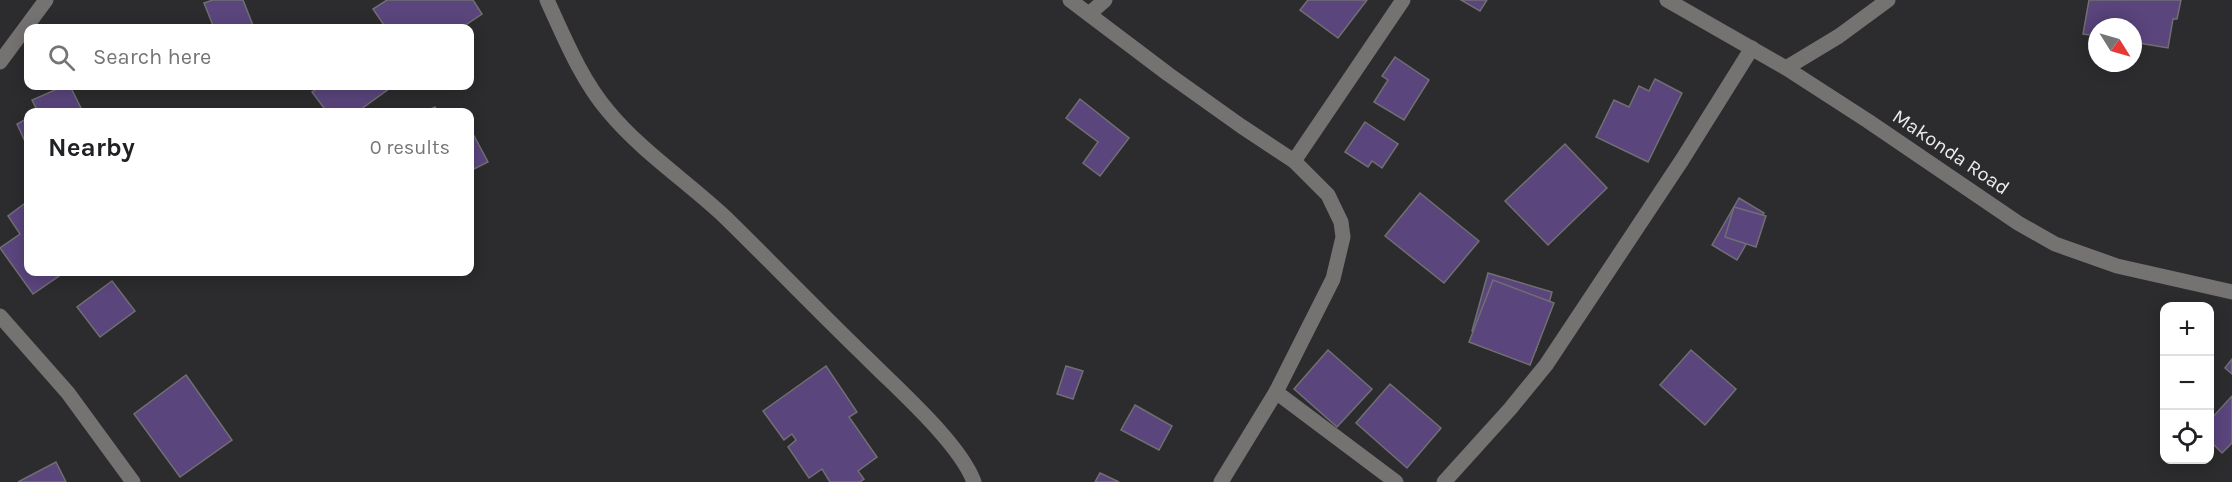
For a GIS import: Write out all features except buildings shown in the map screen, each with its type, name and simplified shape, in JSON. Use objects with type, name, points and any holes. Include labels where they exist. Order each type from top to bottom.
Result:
[{"type":"street","points":[[27,24],[46,0]]},
{"type":"street","points":[[548,0],[571,53],[592,91],[607,111],[625,131],[723,216],[924,416],[968,467],[974,482]]},
{"type":"street","points":[[1070,0],[1241,126],[1294,161],[1318,184],[1334,205],[1341,222],[1343,237],[1333,279],[1276,392],[1221,482]]},
{"type":"street","points":[[1089,14],[1105,0]]},
{"type":"street","points":[[1294,161],[1403,0]]},
{"type":"street","name":"Makonda Road","points":[[1667,0],[1786,68],[2018,223],[2055,244],[2117,266],[2232,292]]},
{"type":"street","points":[[1786,68],[1839,36],[1888,0]]},
{"type":"street","points":[[1,57],[24,28]]},
{"type":"street","points":[[1444,482],[1546,365],[1682,160],[1752,48]]},
{"type":"street","points":[[0,316],[68,393],[133,482]]},
{"type":"street","points":[[1276,392],[1396,482]]}]
